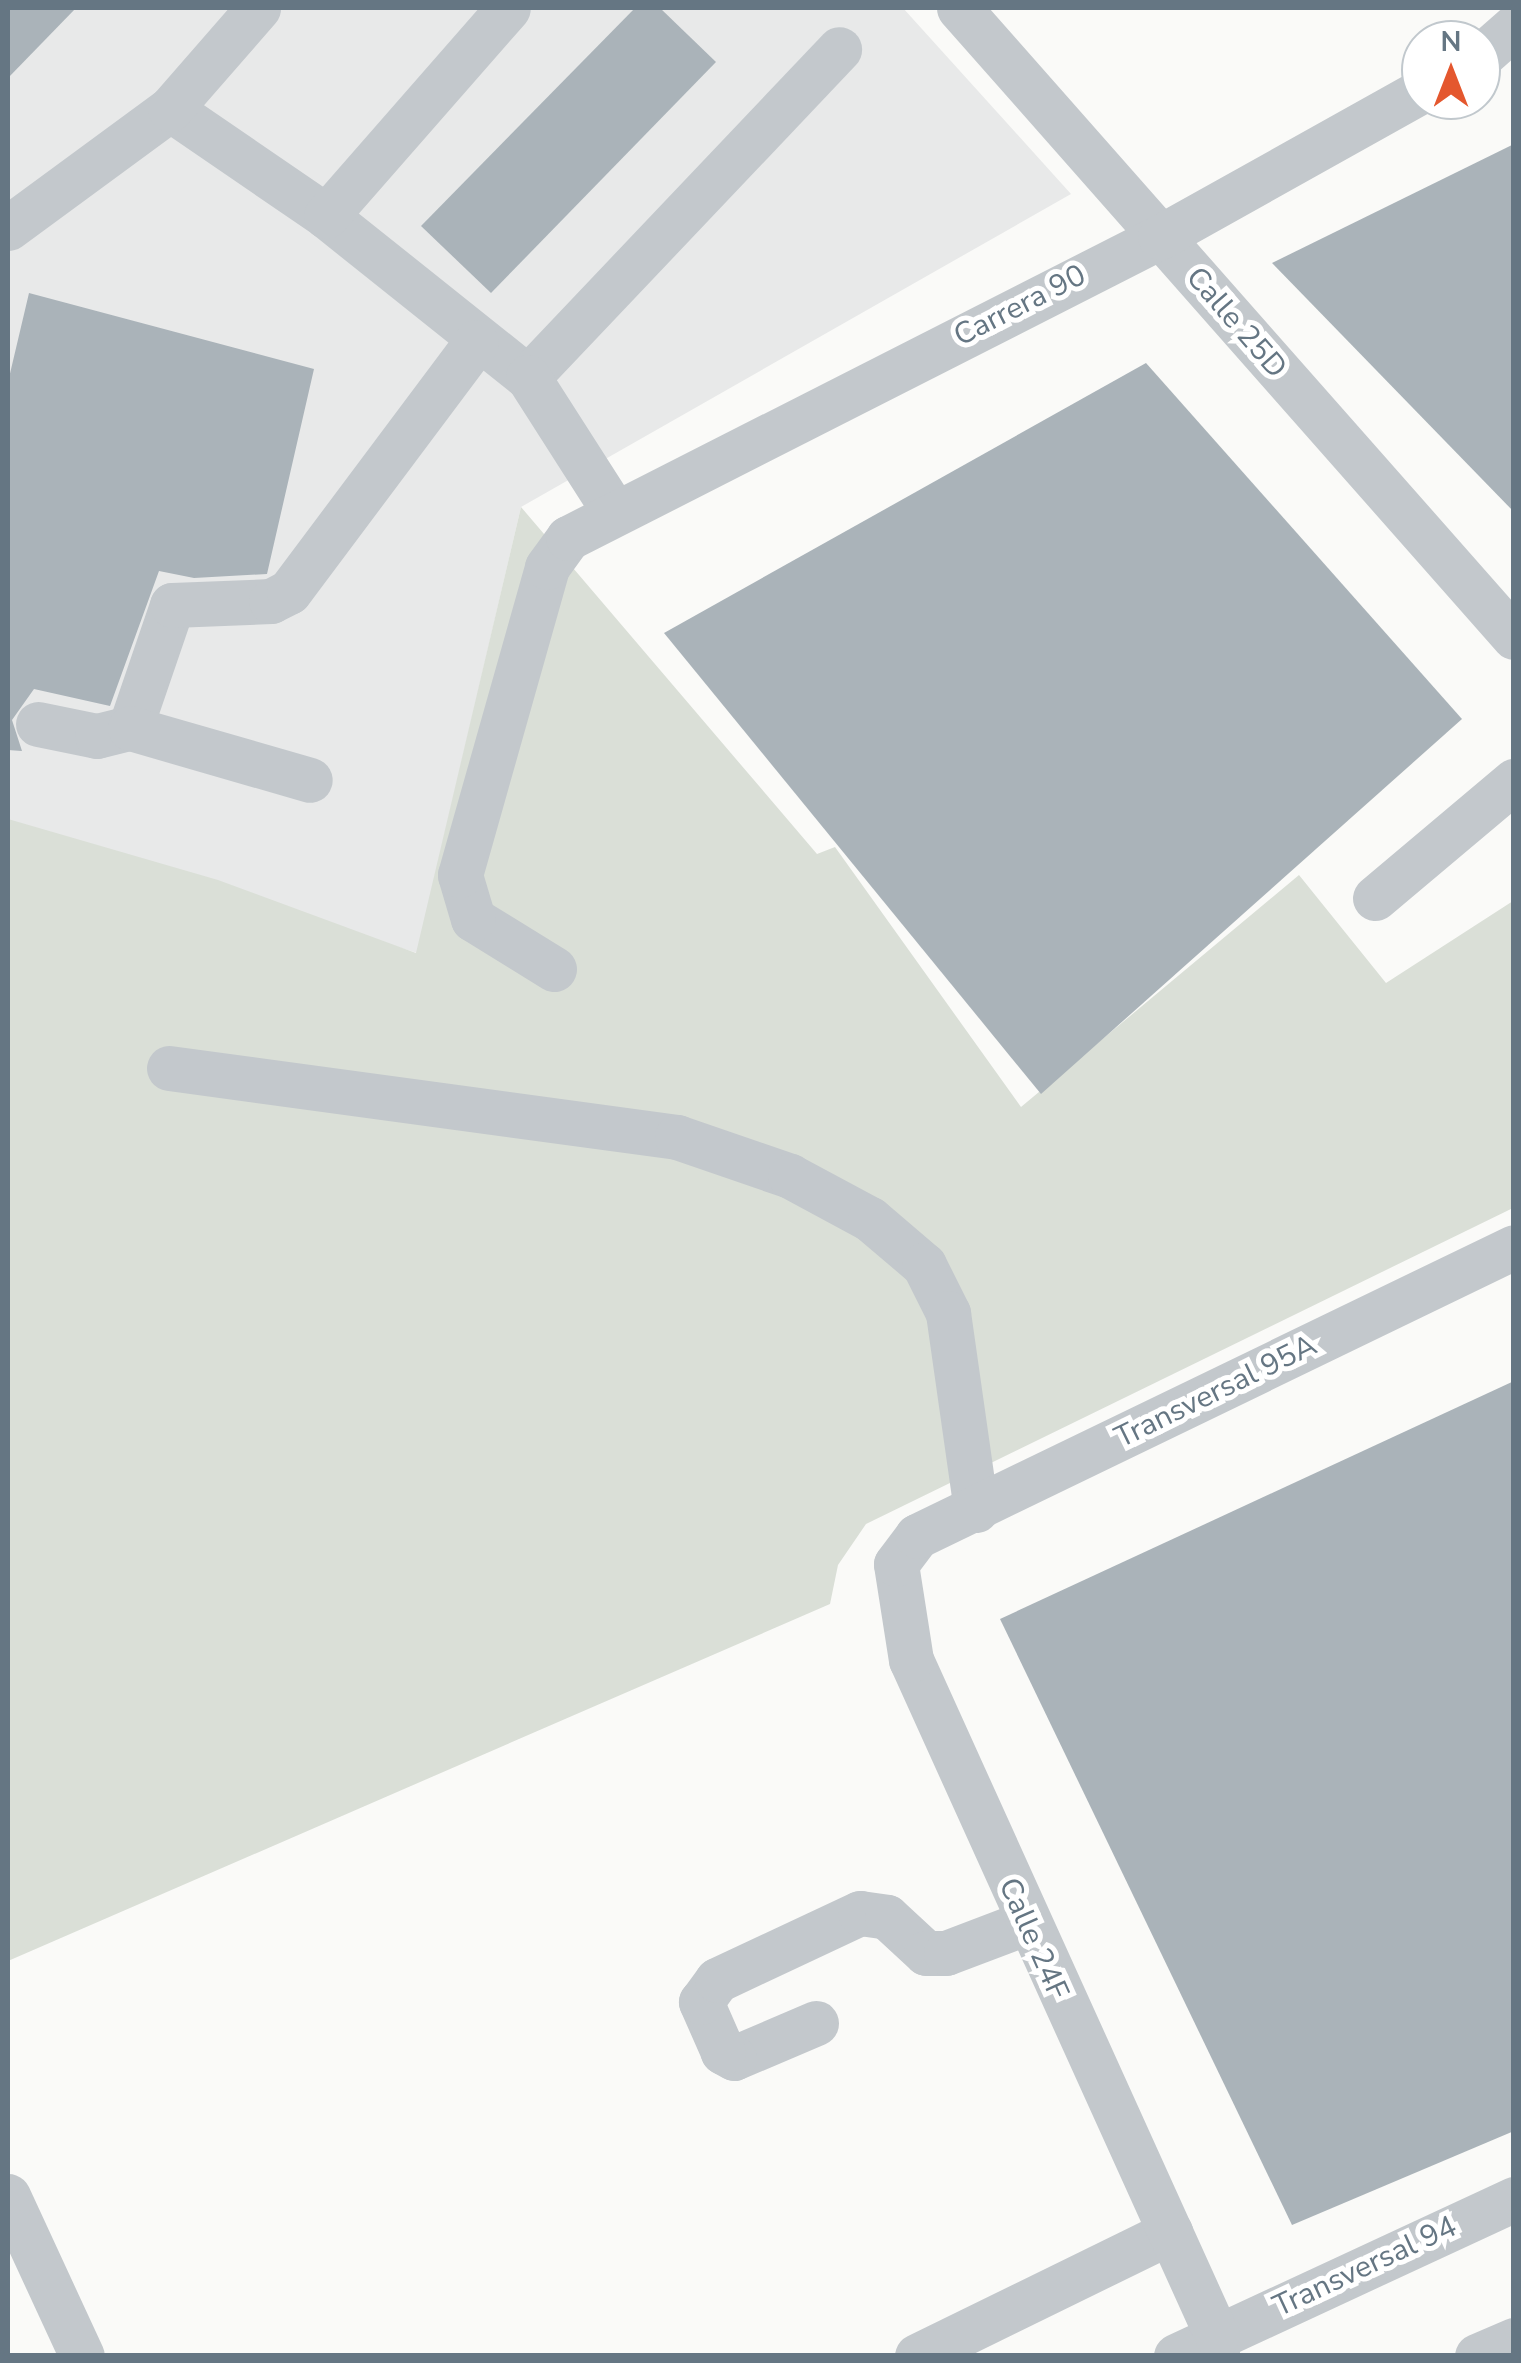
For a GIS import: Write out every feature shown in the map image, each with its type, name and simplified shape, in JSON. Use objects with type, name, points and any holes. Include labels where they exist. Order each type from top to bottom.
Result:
[{"type":"street","points":[[8,228],[170,109],[258,8]]},
{"type":"street","points":[[326,216],[508,8]]},
{"type":"street","name":"Calle 25D","points":[[960,8],[1514,637]]},
{"type":"street","points":[[528,377],[839,49]]},
{"type":"street","name":"Carrera 90","points":[[554,969],[473,918],[460,875],[548,567],[568,538],[613,510],[1160,236],[1401,102]]},
{"type":"street","points":[[170,109],[326,216],[476,342],[528,377],[613,510]]},
{"type":"street","points":[[130,728],[172,605],[272,602],[289,592],[476,342]]},
{"type":"street","points":[[38,724],[97,736],[130,728],[310,780]]},
{"type":"street","points":[[1375,898],[1514,781]]},
{"type":"street","points":[[168,1068],[677,1137],[790,1176],[870,1219],[924,1265],[948,1313],[976,1510]]},
{"type":"street","name":"Transversal 95A","points":[[917,1536],[1514,1247]]},
{"type":"street","name":"Calle 24F","points":[[917,1536],[896,1564],[895,1579],[911,1660],[1025,1923],[1170,2232],[1217,2346]]},
{"type":"street","points":[[816,2023],[734,2058],[723,2052],[702,2002],[717,1980],[860,1913],[887,1917],[926,1953],[946,1954],[1025,1923]]},
{"type":"street","points":[[8,2196],[78,2354]]},
{"type":"street","name":"Transversal 94","points":[[1176,2356],[1217,2346],[1514,2199]]},
{"type":"street","points":[[918,2356],[1170,2232]]},
{"type":"street","points":[[1477,2356],[1514,2340]]},
{"type":"shaded area","points":[[8,8],[903,8],[1071,194],[521,507],[417,953],[8,822]]},
{"type":"shaded area","points":[[521,507],[817,854],[835,847],[1021,1107],[1299,875],[1386,983],[1513,901],[1513,1208],[866,1524],[838,1565],[830,1604],[8,1961],[8,819],[218,880],[416,953]]},
{"type":"building","points":[[8,8],[76,8],[8,78]]},
{"type":"building","points":[[635,8],[660,8],[716,62],[491,293],[421,226]]},
{"type":"building","points":[[1514,144],[1514,512],[1272,263]]},
{"type":"building","points":[[29,293],[314,369],[267,574],[194,578],[159,571],[110,706],[34,689],[12,720],[22,751],[8,750],[8,382]]},
{"type":"building","points":[[1146,363],[1462,719],[1041,1094],[664,633]]},
{"type":"building","points":[[1514,1381],[1514,2131],[1292,2225],[1000,1619]]}]
